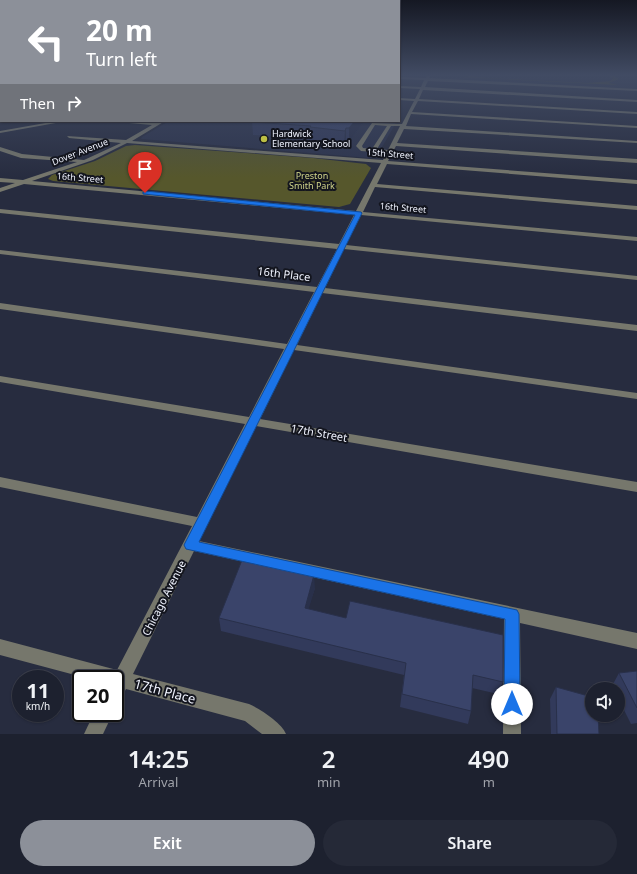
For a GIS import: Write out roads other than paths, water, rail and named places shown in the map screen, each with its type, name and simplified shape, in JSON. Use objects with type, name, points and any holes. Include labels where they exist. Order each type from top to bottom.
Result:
[{"type":"street","name":"Chicago Avenue","points":[[124,673],[254,422],[412,109]]},
{"type":"street","points":[[573,109],[637,113]]},
{"type":"street","points":[[410,113],[637,127]]},
{"type":"street","points":[[0,132],[58,122]]},
{"type":"street","points":[[124,122],[157,124]]},
{"type":"street","name":"Dover Avenue","points":[[0,190],[86,161],[161,122]]},
{"type":"street","points":[[637,142],[374,124],[359,146],[361,149],[374,150],[392,148],[637,161]]},
{"type":"street","points":[[374,150],[390,124]]},
{"type":"street","name":"15th Street","points":[[69,137],[637,182]]},
{"type":"street","points":[[0,149],[21,156],[86,161]]},
{"type":"street","name":"16th Street","points":[[0,180],[637,239]]},
{"type":"street","points":[[373,185],[637,208]]},
{"type":"street","points":[[0,211],[637,278]]},
{"type":"street","name":"16th Place","points":[[0,252],[637,328]]},
{"type":"street","points":[[0,306],[637,396]]},
{"type":"street","name":"17th Street","points":[[0,379],[637,487]]},
{"type":"street","points":[[0,482],[202,523]]},
{"type":"street","points":[[191,545],[637,641]]},
{"type":"street","points":[[512,614],[512,734]]},
{"type":"street","name":"17th Place","points":[[0,647],[72,670]]},
{"type":"street","name":"17th Place","points":[[124,686],[248,713],[277,734]]},
{"type":"street","points":[[93,734],[99,722]]},
{"type":"place","name":"Hardwick Elementary School","points":[[264,139]]},
{"type":"park label","name":"Preston Smith Park","points":[[312,182]]}]
